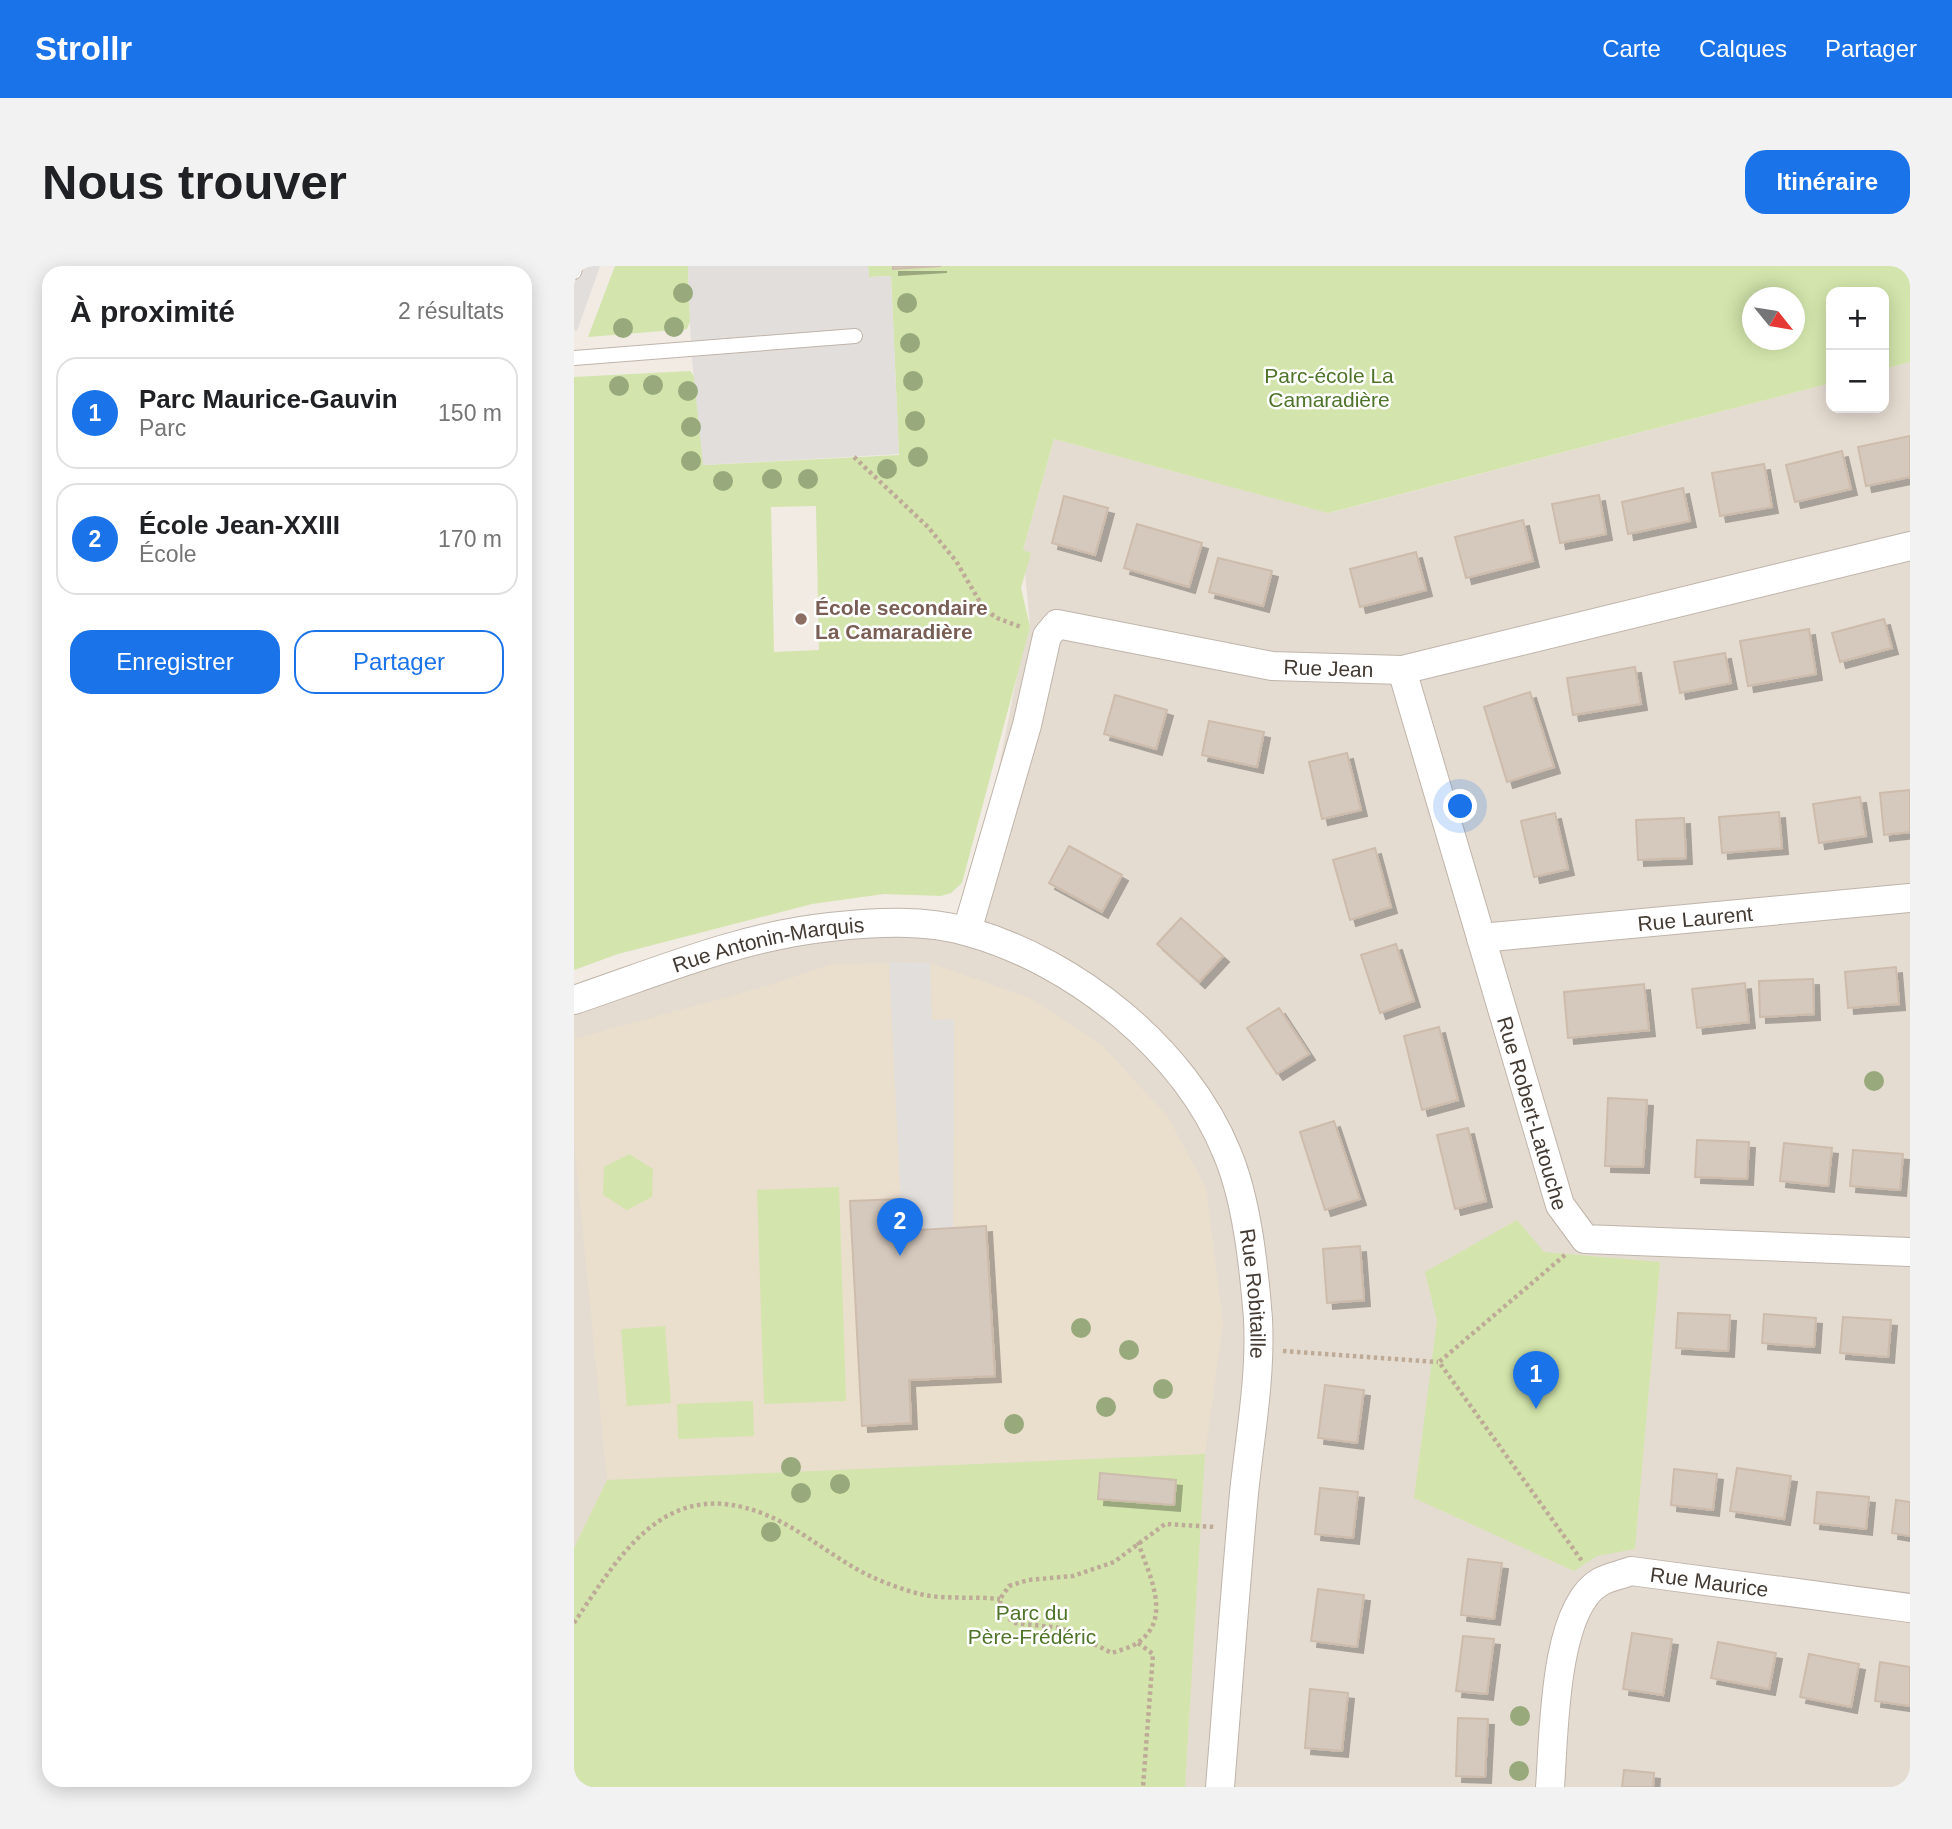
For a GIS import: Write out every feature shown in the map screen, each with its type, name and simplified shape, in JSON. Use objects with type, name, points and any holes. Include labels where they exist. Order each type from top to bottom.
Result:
[{"type":"street","name":"Rue Jean","points":[[1047,636],[1056,624],[1272,666],[1402,670],[1910,546]]},
{"type":"street","points":[[967,931],[1027,725],[1047,636]]},
{"type":"street","name":"Rue Robert-Latouche","points":[[1402,670],[1560,1205],[1585,1239]]},
{"type":"street","name":"Rue Laurent","points":[[1481,938],[1910,898]]},
{"type":"street","name":"Rue Antonin-Marquis","points":[[574,1000],[746,943],[828,927],[922,924],[967,931]]},
{"type":"street","name":"Rue Robitaille","points":[[967,931],[1021,949],[1092,991],[1127,1018],[1196,1096],[1228,1154],[1249,1238],[1258,1349],[1220,1787]]},
{"type":"street","points":[[1585,1239],[1910,1252]]},
{"type":"street","name":"Rue Maurice","points":[[1598,1583],[1631,1571],[1910,1608]]},
{"type":"street","points":[[1550,1787],[1560,1665],[1574,1614],[1598,1583]]},
{"type":"lane","points":[[574,272],[576,266]]},
{"type":"lane","points":[[574,358],[855,336]]},
{"type":"path","points":[[854,457],[928,527],[956,561],[984,609],[996,618],[1047,636]]},
{"type":"path","points":[[1258,1349],[1438,1362],[1585,1239]]},
{"type":"path","points":[[1438,1362],[1598,1583]]},
{"type":"path","points":[[574,1623],[620,1555],[640,1533],[683,1506],[723,1503],[765,1514],[870,1575],[922,1594],[1000,1599]]},
{"type":"path","points":[[1138,1542],[1157,1595],[1155,1622],[1138,1643],[1112,1653],[1061,1628],[1014,1623],[1001,1611],[1000,1599],[1009,1586],[1028,1580],[1073,1576],[1114,1562],[1138,1542],[1164,1524],[1241,1529]]},
{"type":"path","points":[[1138,1643],[1153,1654],[1143,1787]]},
{"type":"shaded area","points":[[574,266],[600,266],[577,331],[574,330]]},
{"type":"shaded area","points":[[688,266],[868,266],[869,277],[891,276],[899,454],[703,465],[691,350]]},
{"type":"shaded area","points":[[1910,362],[1910,1787],[574,1787],[574,1000],[746,943],[967,930],[1023,645],[1030,627],[1023,550],[1054,439],[1329,513],[1826,384],[1826,413],[1889,413],[1889,368]]},
{"type":"shaded area","points":[[889,962],[930,963],[932,1020],[954,1019],[953,1228],[902,1231]]},
{"type":"shaded area","points":[[930,963],[1030,998],[1102,1045],[1168,1117],[1206,1188],[1223,1324],[1205,1454],[607,1480],[574,1139],[574,1039],[767,986],[832,964]]},
{"type":"green space","points":[[615,266],[688,266],[690,322],[687,329],[588,337]]},
{"type":"green space","name":"École secondaire La Camaradière","points":[[868,266],[893,266],[893,269],[941,266],[1910,266],[1910,362],[1889,368],[1889,287],[1826,287],[1826,384],[1328,513],[1054,439],[1023,550],[1031,553],[1021,588],[1030,627],[962,883],[951,893],[941,896],[884,894],[812,904],[618,954],[574,970],[574,377],[690,371],[694,376],[704,465],[899,455],[891,276],[869,277]],"holes":[[[816,506],[819,650],[774,652],[771,507]]]},
{"type":"green space","points":[[629,1154],[653,1169],[652,1197],[627,1210],[603,1195],[604,1167]]},
{"type":"green space","points":[[839,1187],[846,1401],[764,1404],[757,1190]]},
{"type":"green space","points":[[1517,1220],[1544,1252],[1660,1262],[1635,1549],[1597,1556],[1574,1571],[1414,1498],[1437,1321],[1425,1272]]},
{"type":"green space","points":[[665,1326],[671,1403],[627,1406],[621,1329]]},
{"type":"green space","points":[[753,1401],[754,1436],[678,1439],[677,1404]]},
{"type":"green space","name":"Parc du Père-Frédéric","points":[[1205,1454],[1185,1787],[574,1787],[574,1548],[607,1480]]},
{"type":"building","points":[[893,266],[941,266],[893,269]]},
{"type":"building","points":[[1910,436],[1910,477],[1866,486],[1858,447]]},
{"type":"building","points":[[1842,451],[1851,489],[1795,502],[1786,465]]},
{"type":"building","points":[[1764,464],[1772,507],[1720,516],[1712,473]]},
{"type":"building","points":[[1683,488],[1690,521],[1628,534],[1622,502]]},
{"type":"building","points":[[1599,495],[1606,534],[1560,543],[1552,504]]},
{"type":"building","points":[[1064,496],[1108,508],[1095,555],[1052,543]]},
{"type":"building","points":[[1523,520],[1533,561],[1466,578],[1455,537]]},
{"type":"building","points":[[1137,524],[1202,543],[1189,587],[1124,568]]},
{"type":"building","points":[[1416,552],[1426,590],[1360,607],[1350,569]]},
{"type":"building","points":[[1218,558],[1272,571],[1263,606],[1209,592]]},
{"type":"building","points":[[1884,619],[1892,648],[1840,662],[1832,633]]},
{"type":"building","points":[[1809,629],[1816,674],[1748,686],[1740,641]]},
{"type":"building","points":[[1725,653],[1731,683],[1680,693],[1674,662]]},
{"type":"building","points":[[1635,667],[1641,704],[1573,715],[1567,678]]},
{"type":"building","points":[[1530,692],[1554,767],[1507,782],[1484,707]]},
{"type":"building","points":[[1115,695],[1167,710],[1156,749],[1104,734]]},
{"type":"building","points":[[1209,721],[1264,732],[1257,767],[1202,755]]},
{"type":"building","points":[[1347,753],[1361,810],[1322,819],[1309,762]]},
{"type":"building","points":[[1910,790],[1910,832],[1884,835],[1880,793]]},
{"type":"building","points":[[1860,797],[1866,836],[1819,843],[1813,804]]},
{"type":"building","points":[[1779,812],[1782,848],[1722,853],[1719,817]]},
{"type":"building","points":[[1555,813],[1568,869],[1534,877],[1521,821]]},
{"type":"building","points":[[1684,818],[1686,858],[1638,860],[1636,820]]},
{"type":"building","points":[[1069,846],[1122,875],[1102,912],[1049,883]]},
{"type":"building","points":[[1375,848],[1391,907],[1350,920],[1333,860]]},
{"type":"building","points":[[1181,918],[1223,956],[1199,982],[1157,944]]},
{"type":"building","points":[[1396,944],[1414,1001],[1380,1013],[1361,955]]},
{"type":"building","points":[[1896,967],[1899,1004],[1848,1008],[1845,972]]},
{"type":"building","points":[[1813,979],[1814,1014],[1760,1017],[1759,981]]},
{"type":"building","points":[[1745,983],[1749,1022],[1697,1028],[1692,989]]},
{"type":"building","points":[[1644,984],[1649,1030],[1568,1038],[1564,992]]},
{"type":"building","points":[[1279,1008],[1309,1054],[1277,1074],[1247,1028]]},
{"type":"building","points":[[1439,1027],[1458,1100],[1422,1110],[1404,1036]]},
{"type":"building","points":[[1608,1098],[1647,1100],[1643,1167],[1605,1166]]},
{"type":"building","points":[[1334,1121],[1360,1199],[1325,1210],[1300,1132]]},
{"type":"building","points":[[1468,1128],[1486,1201],[1455,1209],[1437,1135]]},
{"type":"building","points":[[1697,1140],[1749,1142],[1747,1179],[1695,1177]]},
{"type":"building","points":[[1784,1143],[1832,1148],[1828,1186],[1780,1181]]},
{"type":"building","points":[[1853,1150],[1903,1154],[1900,1190],[1850,1186]]},
{"type":"building","points":[[900,1199],[902,1231],[986,1226],[995,1376],[909,1380],[911,1423],[862,1426],[850,1201]]},
{"type":"building","points":[[1360,1246],[1364,1300],[1327,1303],[1323,1249]]},
{"type":"building","points":[[1678,1313],[1730,1315],[1728,1351],[1676,1348]]},
{"type":"building","points":[[1764,1314],[1816,1318],[1814,1347],[1762,1343]]},
{"type":"building","points":[[1843,1317],[1891,1320],[1888,1357],[1840,1353]]},
{"type":"building","points":[[1325,1385],[1364,1390],[1357,1443],[1318,1438]]},
{"type":"building","points":[[1737,1468],[1791,1476],[1784,1519],[1730,1511]]},
{"type":"building","points":[[1674,1469],[1717,1474],[1713,1510],[1671,1505]]},
{"type":"building","points":[[1100,1473],[1176,1480],[1174,1505],[1098,1499]]},
{"type":"building","points":[[1320,1488],[1358,1492],[1353,1538],[1315,1534]]},
{"type":"building","points":[[1817,1492],[1869,1497],[1866,1529],[1814,1523]]},
{"type":"building","points":[[1896,1500],[1910,1502],[1910,1536],[1892,1533]]},
{"type":"building","points":[[1468,1559],[1502,1563],[1494,1619],[1461,1615]]},
{"type":"building","points":[[1318,1589],[1364,1595],[1357,1647],[1311,1641]]},
{"type":"building","points":[[1632,1633],[1672,1639],[1663,1695],[1623,1689]]},
{"type":"building","points":[[1463,1636],[1494,1639],[1487,1694],[1456,1691]]},
{"type":"building","points":[[1718,1642],[1776,1653],[1769,1689],[1711,1678]]},
{"type":"building","points":[[1809,1654],[1859,1664],[1851,1707],[1800,1697]]},
{"type":"building","points":[[1880,1662],[1910,1667],[1910,1706],[1875,1701]]},
{"type":"building","points":[[1310,1689],[1348,1693],[1342,1751],[1305,1748]]},
{"type":"building","points":[[1458,1718],[1488,1719],[1485,1777],[1456,1776]]},
{"type":"building","points":[[1624,1770],[1654,1773],[1653,1787],[1622,1787]]},
{"type":"place","name":"École secondaire La Camaradière","points":[[801,619]]},
{"type":"place","name":"École Jean-XXIII","points":[[900,1256]]},
{"type":"place","name":"Parc Maurice-Gauvin","points":[[1536,1409]]},
{"type":"park label","name":"Parc-école La Camaradière","points":[[1329,387]]}]
